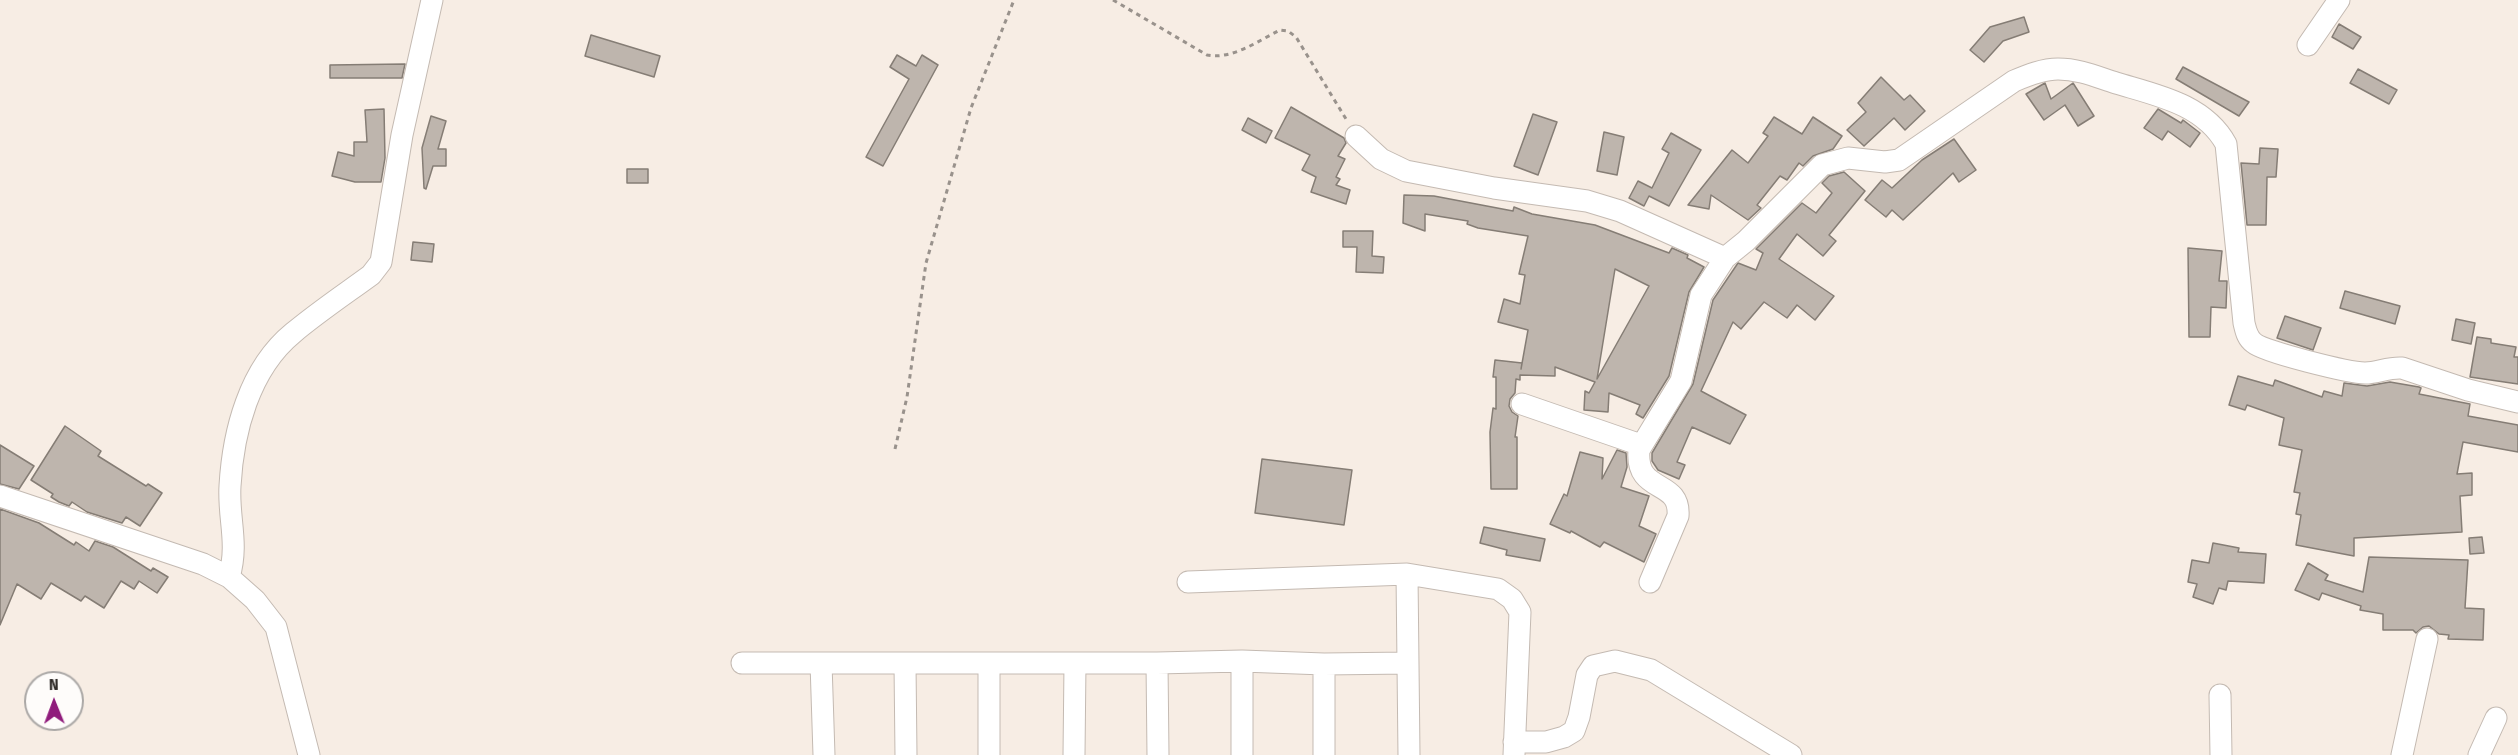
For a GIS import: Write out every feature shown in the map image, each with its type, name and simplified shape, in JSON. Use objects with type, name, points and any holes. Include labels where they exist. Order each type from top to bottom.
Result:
[{"type":"street","points":[[229,577],[234,558],[228,505],[236,430],[251,391],[271,355],[292,333],[370,275],[381,262],[402,135],[432,0]]},
{"type":"street","points":[[2308,45],[2339,0]]},
{"type":"street","points":[[1650,582],[1678,516],[1678,507],[1671,494],[1646,479],[1641,471],[1638,462],[1641,446],[1682,381],[1701,296],[1725,258],[1746,241],[1822,165],[1848,158],[1885,162],[1899,160],[2014,81],[2034,72],[2056,69],[2076,70],[2176,101],[2199,114],[2221,136],[2226,144],[2244,323],[2246,334],[2253,342],[2269,351],[2363,373],[2393,367],[2402,368],[2468,390],[2518,402]]},
{"type":"street","points":[[1356,136],[1381,159],[1406,171],[1518,192],[1587,201],[1620,211],[1725,258]]},
{"type":"street","points":[[1522,404],[1641,446]]},
{"type":"street","points":[[0,496],[203,564],[229,577],[255,600],[276,627],[309,755]]},
{"type":"street","points":[[1407,574],[1408,755]]},
{"type":"street","points":[[1188,582],[1407,574],[1498,589],[1512,599],[1520,612],[1514,748],[1564,737],[1574,730],[1579,717],[1587,675],[1593,666],[1615,661],[1651,670],[1791,755]]},
{"type":"street","points":[[2402,755],[2427,639]]},
{"type":"street","points":[[742,663],[1075,664],[1242,661],[1324,664],[1408,663]]},
{"type":"street","points":[[1242,661],[1242,755]]},
{"type":"street","points":[[821,663],[824,755]]},
{"type":"street","points":[[1157,663],[1158,755]]},
{"type":"street","points":[[906,664],[906,755]]},
{"type":"street","points":[[989,664],[989,755]]},
{"type":"street","points":[[1074,755],[1075,664]]},
{"type":"street","points":[[1324,664],[1324,755]]},
{"type":"street","points":[[2220,695],[2221,755]]},
{"type":"street","points":[[2479,755],[2496,718]]},
{"type":"path","points":[[895,449],[907,397],[926,263],[971,108],[1014,0]]},
{"type":"path","points":[[1113,0],[1207,55],[1217,57],[1231,54],[1280,30],[1288,32],[1296,37],[1356,136]]},
{"type":"building","points":[[2024,17],[2029,32],[2003,41],[1984,62],[1970,50],[1990,27]]},
{"type":"building","points":[[2339,24],[2361,37],[2353,49],[2332,37]]},
{"type":"building","points":[[591,35],[660,56],[654,77],[585,56]]},
{"type":"building","points":[[897,55],[916,66],[922,55],[938,65],[883,166],[866,157],[909,79],[890,67]]},
{"type":"building","points":[[405,64],[402,78],[330,78],[330,65]]},
{"type":"building","points":[[2183,67],[2249,102],[2239,116],[2176,79]]},
{"type":"building","points":[[2358,69],[2397,90],[2389,104],[2350,83]]},
{"type":"building","points":[[1881,77],[1904,100],[1910,95],[1925,111],[1905,130],[1894,118],[1864,146],[1847,130],[1866,112],[1858,103]]},
{"type":"building","points":[[2045,83],[2051,99],[2073,83],[2094,116],[2078,126],[2065,105],[2044,120],[2026,94]]},
{"type":"building","points":[[1291,107],[1344,138],[1346,143],[1338,156],[1345,159],[1336,177],[1340,179],[1336,185],[1350,190],[1346,204],[1311,192],[1316,177],[1302,170],[1310,155],[1275,138]]},
{"type":"building","points":[[384,109],[385,158],[381,182],[355,182],[332,176],[338,152],[354,156],[354,142],[367,142],[365,110]]},
{"type":"building","points":[[2158,109],[2181,123],[2183,120],[2200,133],[2190,147],[2168,131],[2162,140],[2144,128]]},
{"type":"building","points":[[1533,114],[1557,122],[1538,175],[1514,166]]},
{"type":"building","points":[[431,116],[446,121],[438,149],[446,149],[446,166],[433,166],[426,189],[424,188],[422,148]]},
{"type":"building","points":[[1774,117],[1802,134],[1813,117],[1842,136],[1833,149],[1813,156],[1803,166],[1799,163],[1787,180],[1780,176],[1757,205],[1761,208],[1748,220],[1711,195],[1709,209],[1688,205],[1732,150],[1748,163],[1768,136],[1763,133]]},
{"type":"building","points":[[1248,118],[1272,131],[1266,143],[1242,130]]},
{"type":"building","points":[[1604,132],[1624,137],[1617,175],[1597,171]]},
{"type":"building","points":[[1671,133],[1701,150],[1669,206],[1649,196],[1644,206],[1629,198],[1638,181],[1652,188],[1669,153],[1662,149]]},
{"type":"building","points":[[1954,139],[1976,170],[1959,182],[1953,173],[1903,220],[1892,210],[1886,217],[1865,200],[1882,180],[1892,188],[1922,160]]},
{"type":"building","points":[[2260,148],[2278,149],[2276,177],[2267,177],[2266,225],[2247,225],[2241,163],[2259,164]]},
{"type":"building","points":[[627,169],[648,169],[648,183],[627,183]]},
{"type":"building","points":[[1844,172],[1865,191],[1829,235],[1836,241],[1823,256],[1797,234],[1779,259],[1834,296],[1815,320],[1797,305],[1787,318],[1764,302],[1741,329],[1733,322],[1701,391],[1746,415],[1730,444],[1692,427],[1677,462],[1685,465],[1679,479],[1658,470],[1652,461],[1652,453],[1693,384],[1713,300],[1738,263],[1756,270],[1763,253],[1756,249],[1802,203],[1816,213],[1832,193],[1822,183],[1829,176]]},
{"type":"building","points":[[1404,195],[1434,196],[1513,211],[1514,207],[1532,214],[1595,225],[1669,253],[1672,248],[1688,255],[1687,258],[1704,267],[1689,292],[1669,376],[1643,418],[1636,414],[1640,405],[1609,393],[1608,412],[1584,410],[1585,391],[1589,393],[1595,382],[1555,367],[1555,376],[1520,375],[1520,380],[1516,379],[1515,393],[1510,399],[1509,406],[1518,416],[1515,437],[1517,437],[1517,489],[1491,489],[1490,432],[1493,408],[1496,409],[1496,377],[1493,377],[1495,360],[1522,363],[1521,369],[1528,330],[1498,322],[1504,299],[1520,304],[1525,275],[1519,274],[1528,236],[1478,228],[1467,224],[1468,221],[1425,214],[1425,231],[1403,223]],"holes":[[[1615,269],[1649,286],[1597,379]]]},
{"type":"building","points":[[1343,231],[1373,231],[1372,256],[1384,257],[1383,273],[1356,272],[1357,247],[1343,247]]},
{"type":"building","points":[[413,242],[434,244],[432,262],[411,260]]},
{"type":"building","points":[[2188,248],[2222,251],[2219,281],[2227,281],[2226,308],[2211,307],[2210,337],[2189,337]]},
{"type":"building","points":[[2345,291],[2400,306],[2395,324],[2340,308]]},
{"type":"building","points":[[2285,316],[2321,328],[2313,350],[2277,338]]},
{"type":"building","points":[[2456,319],[2475,323],[2471,344],[2452,340]]},
{"type":"building","points":[[2477,337],[2491,339],[2491,343],[2516,347],[2514,357],[2518,357],[2518,384],[2470,377]]},
{"type":"building","points":[[2238,376],[2273,386],[2275,380],[2322,397],[2324,391],[2342,396],[2344,383],[2367,386],[2390,382],[2419,387],[2421,388],[2419,394],[2470,404],[2468,416],[2518,425],[2518,452],[2463,442],[2457,474],[2472,473],[2472,495],[2460,496],[2462,532],[2354,538],[2354,556],[2296,545],[2301,515],[2296,514],[2300,493],[2294,492],[2302,450],[2279,445],[2284,418],[2247,405],[2245,410],[2229,405]]},
{"type":"building","points":[[65,426],[101,451],[98,456],[146,486],[148,484],[162,493],[140,526],[126,517],[122,523],[87,512],[72,502],[69,506],[59,502],[51,497],[53,494],[31,480]]},
{"type":"building","points":[[0,445],[34,466],[19,489],[0,484]]},
{"type":"building","points":[[1617,450],[1626,453],[1627,467],[1621,487],[1649,496],[1639,526],[1656,534],[1644,562],[1604,542],[1600,547],[1571,531],[1570,533],[1550,524],[1564,494],[1567,496],[1580,452],[1603,458],[1602,479]]},
{"type":"building","points":[[1262,459],[1352,470],[1344,525],[1255,513]]},
{"type":"building","points":[[0,509],[39,523],[74,545],[76,542],[89,551],[95,541],[113,547],[151,571],[153,568],[168,577],[157,593],[139,581],[134,589],[121,581],[104,608],[85,596],[81,601],[51,583],[41,599],[17,584],[0,625]]},
{"type":"building","points":[[1484,527],[1545,539],[1540,561],[1506,555],[1507,550],[1480,543]]},
{"type":"building","points":[[2482,537],[2484,553],[2470,554],[2469,538]]},
{"type":"building","points":[[2213,543],[2239,548],[2238,552],[2266,554],[2264,583],[2228,581],[2226,590],[2219,588],[2213,604],[2193,597],[2197,584],[2188,582],[2192,560],[2209,563]]},
{"type":"building","points":[[2369,557],[2468,560],[2465,608],[2484,609],[2483,640],[2448,639],[2449,635],[2439,634],[2429,626],[2423,627],[2416,633],[2413,630],[2383,630],[2383,614],[2360,610],[2361,606],[2322,593],[2319,600],[2295,590],[2308,563],[2328,575],[2325,580],[2363,592]]}]
